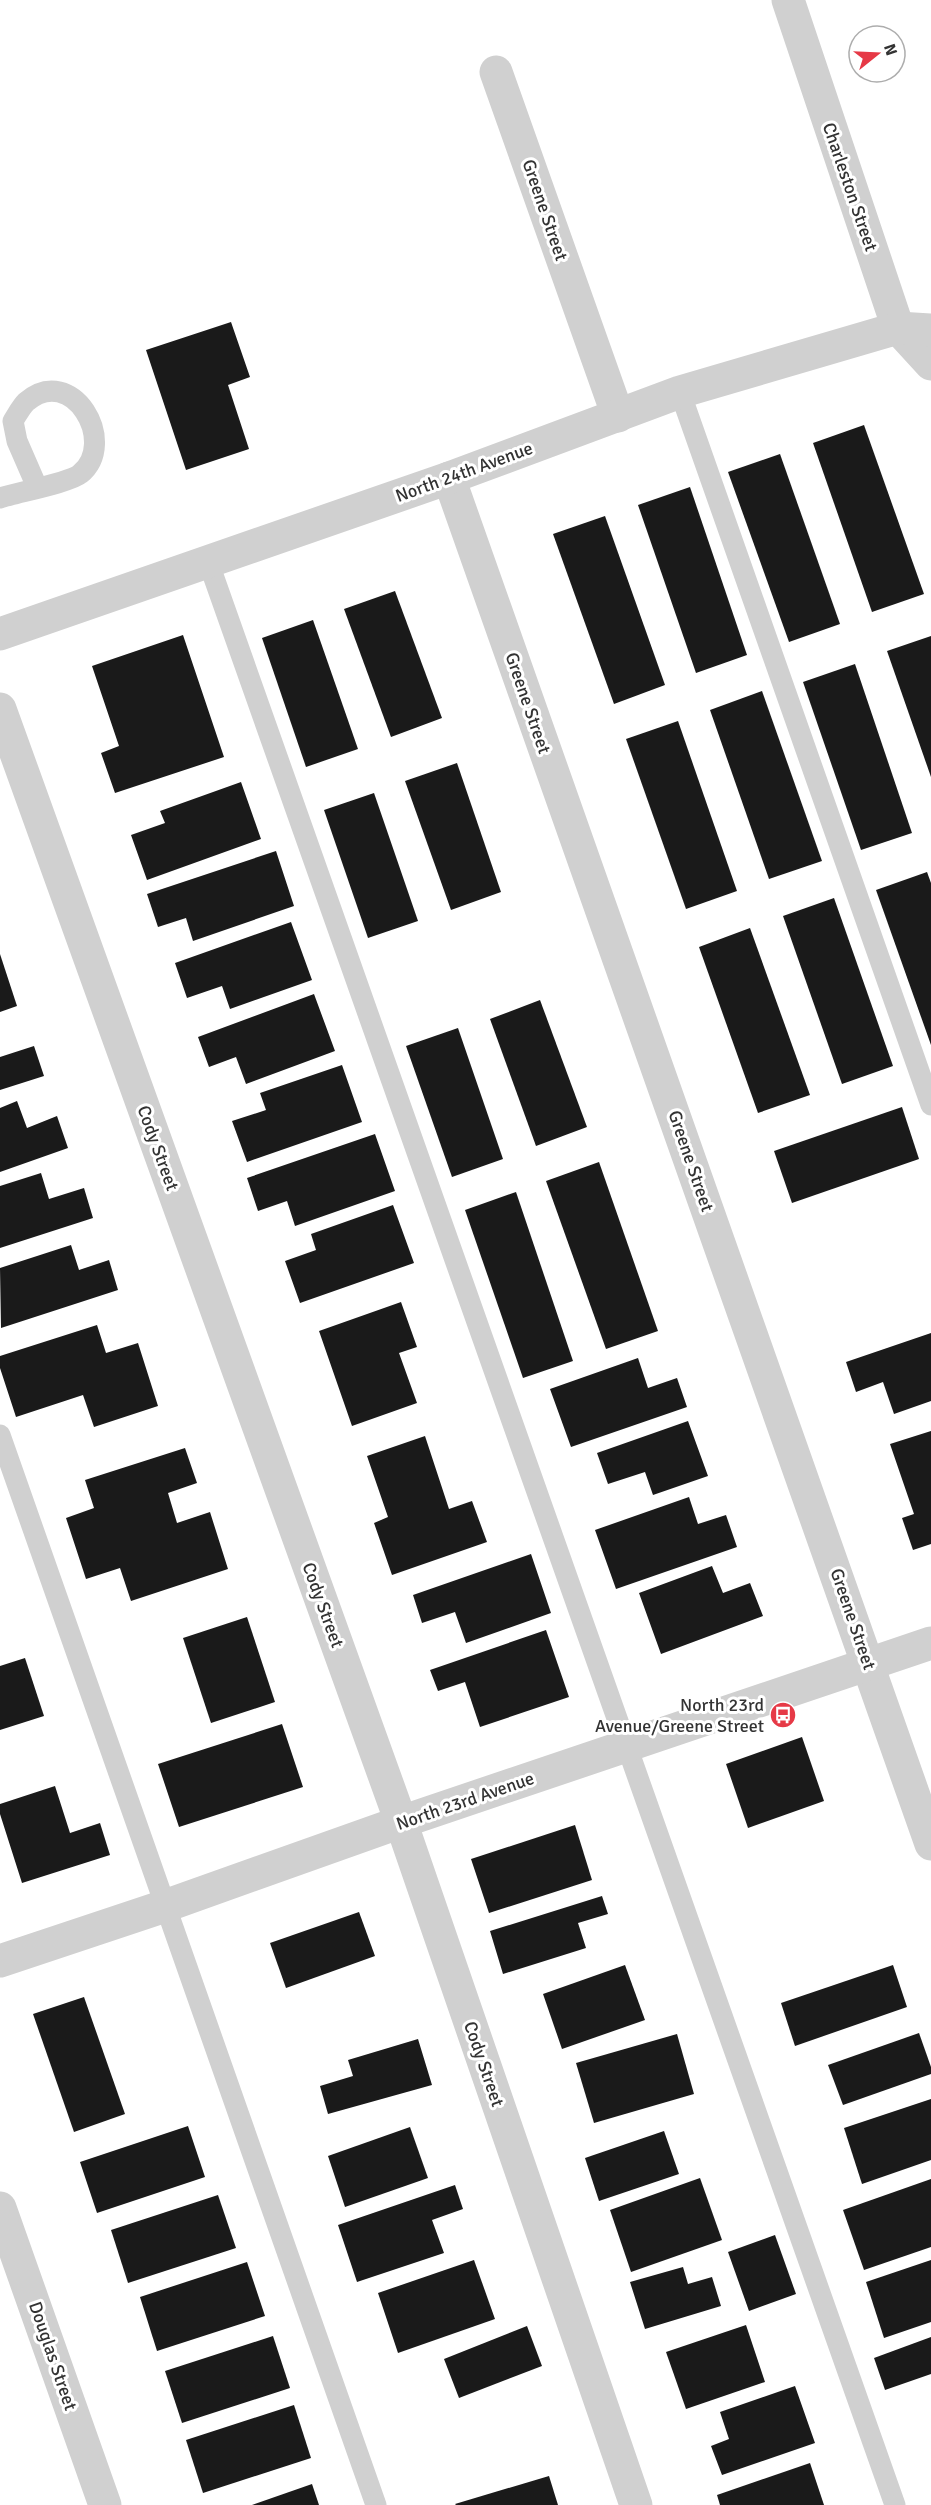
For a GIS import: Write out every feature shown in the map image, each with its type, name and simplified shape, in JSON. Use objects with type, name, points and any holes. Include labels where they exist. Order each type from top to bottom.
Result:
[{"type":"street","name":"Charleston Street","points":[[788,0],[898,328],[931,364]]},
{"type":"street","name":"Greene Street","points":[[496,72],[618,416]]},
{"type":"street","name":"North 24th Avenue","points":[[0,634],[449,478],[680,392],[898,328],[931,330]]},
{"type":"street","name":"Greene Street","points":[[449,478],[931,1844]]},
{"type":"street","name":"Cody Street","points":[[0,709],[401,1822],[636,2505]]},
{"type":"street","name":"North 23rd Avenue","points":[[0,1961],[165,1906],[401,1822],[931,1643]]},
{"type":"street","name":"Douglas Street","points":[[0,2208],[105,2505]]},
{"type":"lane","points":[[0,498],[78,476],[91,463],[96,444],[82,407],[71,395],[55,392],[40,394],[25,403],[13,421],[17,441],[37,487]]},
{"type":"lane","points":[[680,392],[931,1105]]},
{"type":"lane","points":[[208,561],[895,2505]]},
{"type":"lane","points":[[0,1435],[376,2505]]},
{"type":"building","points":[[231,322],[250,377],[228,385],[249,449],[186,470],[146,350]]},
{"type":"building","points":[[864,425],[924,594],[872,612],[813,443]]},
{"type":"building","points":[[780,454],[840,624],[789,642],[728,472]]},
{"type":"building","points":[[690,487],[747,655],[696,673],[638,505]]},
{"type":"building","points":[[605,516],[665,685],[614,704],[553,534]]},
{"type":"building","points":[[395,591],[442,718],[391,737],[344,609]]},
{"type":"building","points":[[313,620],[358,749],[306,767],[262,638]]},
{"type":"building","points":[[183,635],[224,757],[115,793],[101,753],[119,746],[92,666]]},
{"type":"building","points":[[931,636],[931,777],[887,651]]},
{"type":"building","points":[[855,664],[912,833],[861,850],[803,682]]},
{"type":"building","points":[[762,691],[822,861],[769,879],[710,710]]},
{"type":"building","points":[[678,721],[737,891],[686,909],[626,739]]},
{"type":"building","points":[[457,763],[501,892],[451,910],[405,781]]},
{"type":"building","points":[[241,782],[261,839],[147,880],[131,835],[165,823],[160,811]]},
{"type":"building","points":[[374,793],[418,921],[368,938],[324,810]]},
{"type":"building","points":[[276,851],[294,906],[193,941],[186,918],[158,927],[147,894]]},
{"type":"building","points":[[927,872],[931,883],[931,1045],[876,890]]},
{"type":"building","points":[[834,898],[893,1066],[842,1084],[783,916]]},
{"type":"building","points":[[291,922],[312,980],[230,1009],[222,986],[187,998],[175,963]]},
{"type":"building","points":[[750,928],[810,1095],[758,1113],[699,947]]},
{"type":"building","points":[[0,954],[17,1006],[0,1012]]},
{"type":"building","points":[[314,994],[335,1051],[246,1084],[236,1057],[209,1067],[198,1037]]},
{"type":"building","points":[[540,1000],[587,1127],[536,1146],[490,1019]]},
{"type":"building","points":[[458,1028],[503,1159],[452,1177],[406,1046]]},
{"type":"building","points":[[34,1046],[44,1076],[0,1090],[0,1057]]},
{"type":"building","points":[[342,1065],[362,1122],[247,1162],[232,1121],[266,1110],[260,1093]]},
{"type":"building","points":[[17,1101],[27,1128],[57,1116],[68,1148],[0,1172],[0,1108]]},
{"type":"building","points":[[902,1107],[919,1159],[792,1203],[774,1151]]},
{"type":"building","points":[[375,1134],[395,1191],[295,1226],[287,1201],[258,1211],[247,1178]]},
{"type":"building","points":[[599,1162],[658,1331],[606,1349],[546,1181]]},
{"type":"building","points":[[41,1173],[49,1199],[84,1188],[93,1218],[0,1248],[0,1186]]},
{"type":"building","points":[[516,1192],[573,1361],[523,1378],[465,1210]]},
{"type":"building","points":[[393,1205],[414,1263],[300,1303],[285,1261],[316,1250],[311,1234]]},
{"type":"building","points":[[71,1245],[79,1270],[109,1260],[118,1290],[1,1328],[0,1268]]},
{"type":"building","points":[[401,1302],[417,1347],[399,1353],[417,1403],[352,1426],[319,1331]]},
{"type":"building","points":[[97,1325],[106,1353],[138,1343],[158,1406],[94,1427],[83,1395],[16,1417],[0,1368],[0,1356]]},
{"type":"building","points":[[931,1333],[931,1401],[894,1414],[883,1382],[856,1392],[846,1362]]},
{"type":"building","points":[[638,1358],[648,1388],[677,1378],[687,1407],[571,1447],[550,1389]]},
{"type":"building","points":[[688,1421],[708,1476],[653,1495],[645,1472],[608,1484],[597,1453]]},
{"type":"building","points":[[931,1431],[931,1544],[913,1550],[902,1518],[914,1514],[890,1444]]},
{"type":"building","points":[[425,1436],[449,1509],[472,1501],[487,1542],[392,1575],[374,1523],[388,1517],[367,1456]]},
{"type":"building","points":[[185,1448],[197,1483],[168,1493],[177,1523],[210,1512],[228,1569],[131,1601],[120,1568],[86,1579],[66,1518],[94,1508],[85,1480]]},
{"type":"building","points":[[689,1497],[698,1524],[726,1515],[737,1547],[616,1589],[595,1530]]},
{"type":"building","points":[[531,1554],[551,1613],[466,1643],[455,1612],[422,1623],[413,1595]]},
{"type":"building","points":[[712,1566],[723,1593],[750,1583],[763,1616],[661,1654],[639,1593]]},
{"type":"building","points":[[247,1617],[275,1702],[211,1723],[183,1638]]},
{"type":"building","points":[[546,1630],[569,1697],[480,1727],[465,1682],[438,1691],[430,1670]]},
{"type":"building","points":[[25,1658],[44,1716],[0,1730],[0,1666]]},
{"type":"building","points":[[282,1724],[303,1787],[179,1827],[158,1764]]},
{"type":"building","points":[[802,1737],[824,1801],[748,1828],[726,1764]]},
{"type":"building","points":[[55,1786],[70,1833],[100,1823],[110,1855],[22,1883],[0,1814],[0,1804]]},
{"type":"building","points":[[575,1825],[592,1880],[489,1913],[471,1859]]},
{"type":"building","points":[[602,1896],[608,1914],[578,1923],[586,1948],[503,1974],[490,1931]]},
{"type":"building","points":[[359,1912],[375,1956],[286,1988],[270,1943]]},
{"type":"building","points":[[625,1965],[645,2020],[562,2049],[543,1994]]},
{"type":"building","points":[[893,1965],[907,2007],[795,2046],[781,2003]]},
{"type":"building","points":[[84,1997],[125,2114],[74,2132],[33,2014]]},
{"type":"building","points":[[919,2033],[931,2067],[931,2074],[843,2105],[828,2065]]},
{"type":"building","points":[[677,2034],[694,2094],[594,2123],[576,2063]]},
{"type":"building","points":[[418,2039],[432,2085],[328,2114],[320,2086],[353,2076],[348,2060]]},
{"type":"building","points":[[931,2099],[931,2160],[862,2184],[844,2128]]},
{"type":"building","points":[[188,2126],[205,2177],[97,2213],[80,2162]]},
{"type":"building","points":[[410,2127],[428,2178],[345,2207],[328,2156]]},
{"type":"building","points":[[664,2131],[679,2174],[599,2201],[585,2158]]},
{"type":"building","points":[[700,2178],[722,2240],[631,2272],[610,2210]]},
{"type":"building","points":[[931,2179],[931,2247],[864,2270],[843,2210]]},
{"type":"building","points":[[455,2185],[463,2209],[432,2220],[444,2253],[357,2282],[338,2225]]},
{"type":"building","points":[[218,2195],[236,2248],[128,2283],[111,2230]]},
{"type":"building","points":[[775,2235],[796,2294],[749,2311],[728,2252]]},
{"type":"building","points":[[474,2260],[495,2319],[398,2353],[378,2293]]},
{"type":"building","points":[[931,2260],[931,2322],[884,2338],[866,2282]]},
{"type":"building","points":[[247,2262],[265,2316],[157,2351],[140,2297]]},
{"type":"building","points":[[683,2267],[688,2284],[712,2277],[721,2306],[645,2329],[630,2282]]},
{"type":"building","points":[[746,2325],[765,2382],[686,2409],[666,2352]]},
{"type":"building","points":[[527,2326],[542,2366],[459,2398],[444,2359]]},
{"type":"building","points":[[273,2336],[290,2388],[182,2423],[165,2371]]},
{"type":"building","points":[[931,2337],[931,2374],[885,2390],[874,2358]]},
{"type":"building","points":[[795,2386],[815,2443],[722,2475],[711,2446],[729,2439],[720,2412]]},
{"type":"building","points":[[294,2405],[311,2458],[203,2493],[186,2440]]},
{"type":"building","points":[[810,2463],[824,2505],[720,2505],[717,2495]]},
{"type":"building","points":[[549,2476],[558,2505],[455,2504]]},
{"type":"building","points":[[312,2484],[319,2505],[252,2505]]},
{"type":"place","name":"North 23rd Avenue/Greene Street","points":[[783,1715]]}]
